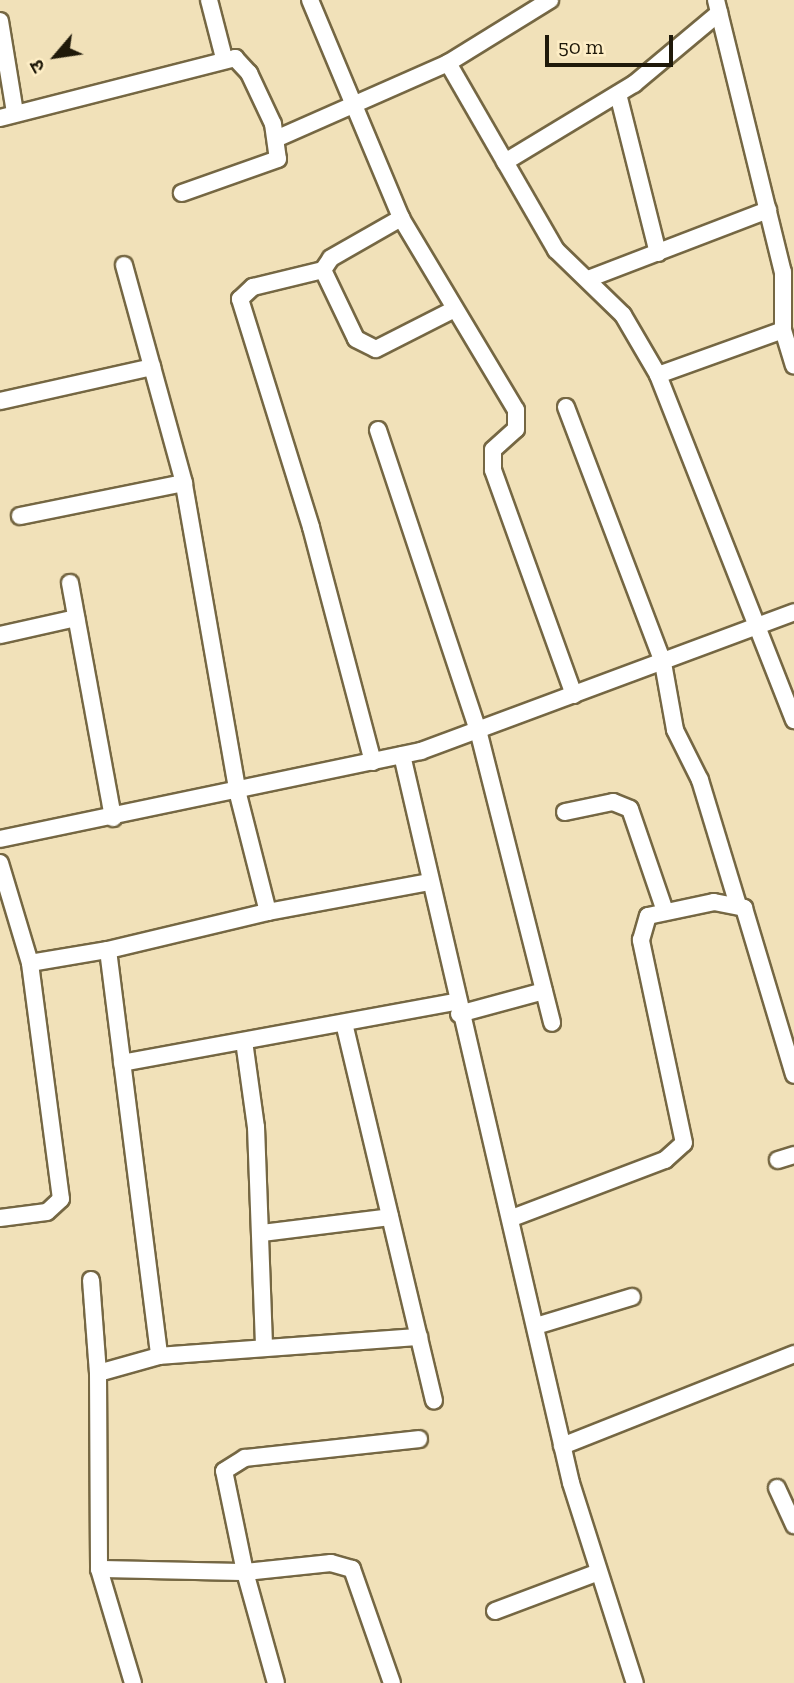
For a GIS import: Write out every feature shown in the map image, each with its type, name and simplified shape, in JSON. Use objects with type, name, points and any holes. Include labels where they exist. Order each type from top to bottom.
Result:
[{"type":"street","points":[[209,0],[224,58]]},
{"type":"street","points":[[278,138],[448,63],[550,0]]},
{"type":"street","points":[[316,3],[350,108],[401,218],[453,310],[516,410],[516,429],[493,450],[493,470],[574,695]]},
{"type":"street","points":[[505,162],[618,94],[717,6],[783,272],[783,330],[794,365]]},
{"type":"street","points":[[0,21],[7,116],[224,58],[244,64],[278,138],[280,152],[272,165],[182,193]]},
{"type":"street","points":[[448,63],[556,250],[623,315],[658,376],[760,625],[794,720]]},
{"type":"street","points":[[618,94],[658,253]]},
{"type":"street","points":[[588,279],[768,210]]},
{"type":"street","points":[[373,762],[311,527],[241,306],[242,294],[253,287],[323,270],[331,258],[401,218]]},
{"type":"street","points":[[124,265],[184,483],[238,794],[268,912]]},
{"type":"street","points":[[323,270],[356,339],[367,348],[453,310]]},
{"type":"street","points":[[658,376],[783,330]]},
{"type":"street","points":[[0,401],[152,367]]},
{"type":"street","points":[[566,407],[663,663],[675,730],[700,780],[738,905],[753,929],[794,1075]]},
{"type":"street","points":[[378,430],[478,730],[552,1023]]},
{"type":"street","points":[[20,516],[184,483]]},
{"type":"street","points":[[69,583],[113,818]]},
{"type":"street","points":[[0,839],[238,794],[402,755],[663,663],[794,612]]},
{"type":"street","points":[[0,635],[76,618]]},
{"type":"street","points":[[402,755],[457,1008],[539,1325],[562,1446],[596,1573],[635,1683]]},
{"type":"street","points":[[565,812],[614,802],[630,809],[665,911]]},
{"type":"street","points":[[0,863],[30,962],[61,1199],[47,1212],[0,1218]]},
{"type":"street","points":[[30,962],[108,950],[268,912],[430,882]]},
{"type":"street","points":[[512,1218],[665,1160],[684,1143],[641,940],[643,922],[665,911],[714,902],[738,905]]},
{"type":"street","points":[[108,950],[159,1356]]},
{"type":"street","points":[[122,1063],[344,1023],[457,1008],[544,991]]},
{"type":"street","points":[[344,1023],[434,1400]]},
{"type":"street","points":[[244,1041],[262,1233],[264,1349]]},
{"type":"street","points":[[262,1233],[390,1217]]},
{"type":"street","points":[[91,1280],[98,1373],[99,1569],[134,1683]]},
{"type":"street","points":[[539,1325],[632,1297]]},
{"type":"street","points":[[98,1373],[159,1356],[419,1338]]},
{"type":"street","points":[[562,1446],[794,1354]]},
{"type":"street","points":[[276,1683],[245,1572],[224,1479],[228,1464],[419,1439]]},
{"type":"street","points":[[777,1488],[794,1525]]},
{"type":"street","points":[[99,1569],[245,1572],[331,1563],[352,1569],[391,1683]]},
{"type":"street","points":[[495,1611],[596,1573]]}]
